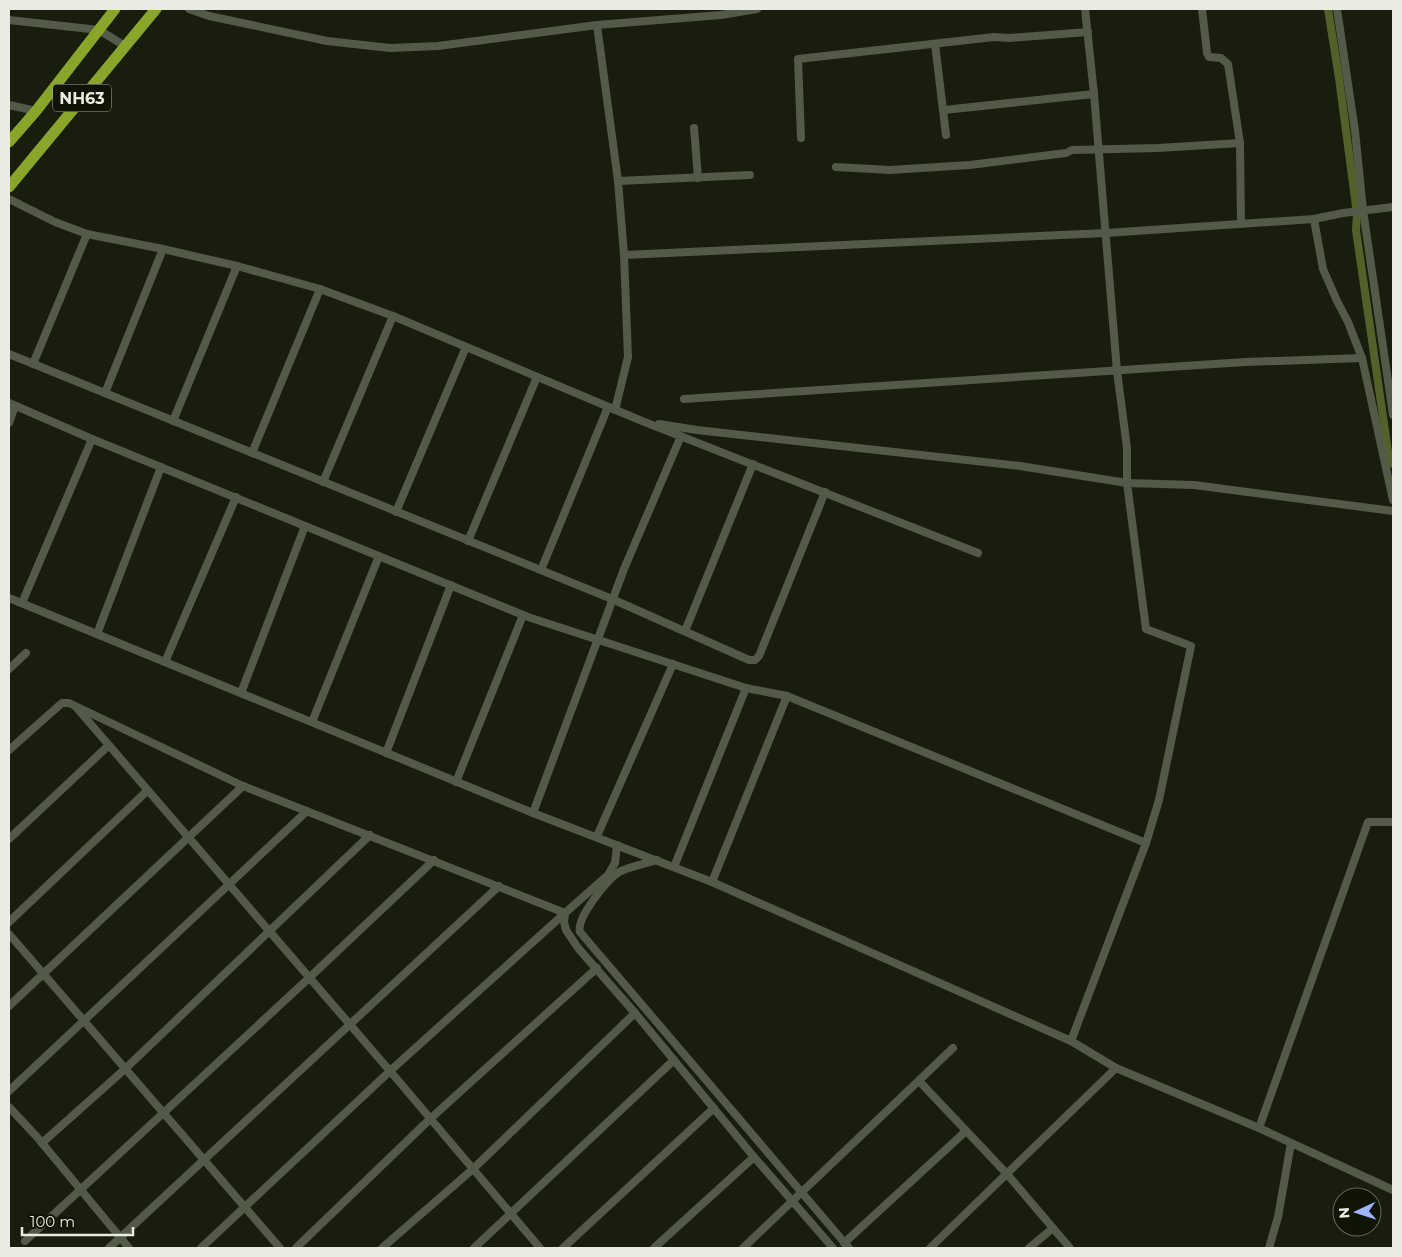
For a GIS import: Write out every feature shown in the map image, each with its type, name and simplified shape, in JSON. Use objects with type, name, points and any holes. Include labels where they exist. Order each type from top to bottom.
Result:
[{"type":"highway","name":"NH63","points":[[10,140],[36,111],[115,9]]},
{"type":"highway","name":"NH63","points":[[9,187],[156,9]]},
{"type":"street","points":[[188,9],[209,16],[327,41],[390,48],[438,46],[597,25],[757,9]]},
{"type":"street","points":[[1071,1041],[1146,843],[1159,800],[1191,646],[1146,629],[1127,483],[1127,448],[1117,371],[1085,9]]},
{"type":"street","points":[[1202,9],[1207,53],[1209,57],[1221,58],[1228,64],[1240,142],[1241,224]]},
{"type":"street","points":[[1337,9],[1355,131],[1363,210],[1393,415]]},
{"type":"street","points":[[9,20],[99,30],[126,46]]},
{"type":"street","points":[[541,570],[612,409],[628,356],[624,255],[618,181],[597,25]]},
{"type":"street","points":[[801,138],[798,59],[994,37],[1009,38],[1088,32]]},
{"type":"street","points":[[935,44],[946,135]]},
{"type":"street","points":[[944,110],[1094,94]]},
{"type":"street","points":[[9,105],[36,111]]},
{"type":"street","points":[[694,128],[698,178]]},
{"type":"street","points":[[836,167],[890,170],[970,165],[1066,153],[1072,150],[1158,148],[1240,142]]},
{"type":"street","points":[[618,181],[750,175]]},
{"type":"street","points":[[9,199],[55,222],[87,234],[237,266],[320,289],[393,316],[642,422],[754,464],[978,553]]},
{"type":"street","points":[[624,255],[1106,233],[1314,220],[1343,213],[1393,207]]},
{"type":"street","points":[[1314,220],[1322,269],[1348,322],[1362,358],[1391,478],[1393,500]]},
{"type":"street","points":[[33,364],[87,234]]},
{"type":"street","points":[[105,393],[163,249]]},
{"type":"street","points":[[173,421],[237,266]]},
{"type":"street","points":[[252,453],[320,289]]},
{"type":"street","points":[[323,482],[393,316]]},
{"type":"street","points":[[396,512],[466,347]]},
{"type":"street","points":[[9,354],[541,570],[749,660],[755,660],[759,656],[825,492]]},
{"type":"street","points":[[684,399],[1245,362],[1362,358]]},
{"type":"street","points":[[468,541],[537,377]]},
{"type":"street","points":[[9,423],[12,405],[523,615],[746,688],[787,696],[1146,843]]},
{"type":"street","points":[[642,422],[697,430],[1020,466],[1127,483],[1194,485],[1393,511]]},
{"type":"street","points":[[532,813],[612,600],[681,436]]},
{"type":"street","points":[[22,603],[92,439]]},
{"type":"street","points":[[685,631],[754,464]]},
{"type":"street","points":[[97,634],[161,467]]},
{"type":"street","points":[[165,662],[236,497]]},
{"type":"street","points":[[241,693],[305,526]]},
{"type":"street","points":[[312,722],[379,556]]},
{"type":"street","points":[[386,753],[451,585]]},
{"type":"street","points":[[9,598],[532,813],[712,882],[1071,1041],[1116,1068],[1259,1128],[1393,1190]]},
{"type":"street","points":[[456,782],[523,615]]},
{"type":"street","points":[[9,669],[26,653]]},
{"type":"street","points":[[596,836],[673,664]]},
{"type":"street","points":[[674,867],[746,688]]},
{"type":"street","points":[[712,882],[787,696]]},
{"type":"street","points":[[10,747],[62,704],[74,704],[242,786],[564,912]]},
{"type":"street","points":[[74,704],[108,746],[390,1071],[540,1248]]},
{"type":"street","points":[[9,839],[108,746]]},
{"type":"street","points":[[9,1006],[242,786]]},
{"type":"street","points":[[9,922],[147,791]]},
{"type":"street","points":[[9,1090],[307,811]]},
{"type":"street","points":[[1259,1128],[1368,822],[1393,822]]},
{"type":"street","points":[[42,1143],[125,1069],[370,835]]},
{"type":"street","points":[[201,1248],[246,1208],[390,1071],[564,912],[608,875],[615,863],[617,845]]},
{"type":"street","points":[[25,1241],[434,860]]},
{"type":"street","points":[[657,860],[625,869],[612,879],[583,915],[579,923],[580,932],[846,1245],[966,1131]]},
{"type":"street","points":[[108,1248],[499,886]]},
{"type":"street","points":[[564,912],[566,930],[578,948],[597,968],[754,1157],[833,1248]]},
{"type":"street","points":[[9,934],[280,1248]]},
{"type":"street","points":[[296,1248],[430,1119],[597,968]]},
{"type":"street","points":[[382,1248],[473,1169],[635,1013]]},
{"type":"street","points":[[743,1248],[920,1082],[953,1048]]},
{"type":"street","points":[[474,1248],[674,1060]]},
{"type":"street","points":[[930,1248],[1116,1068]]},
{"type":"street","points":[[920,1082],[1007,1174],[1070,1248]]},
{"type":"street","points":[[9,1107],[42,1143],[129,1248]]},
{"type":"street","points":[[563,1248],[714,1108]]},
{"type":"street","points":[[1269,1248],[1278,1217],[1291,1143]]},
{"type":"street","points":[[654,1248],[754,1157]]},
{"type":"street","points":[[1029,1248],[1053,1228]]},
{"type":"waterway","points":[[1328,9],[1357,214],[1356,230],[1389,458],[1393,464]]}]
